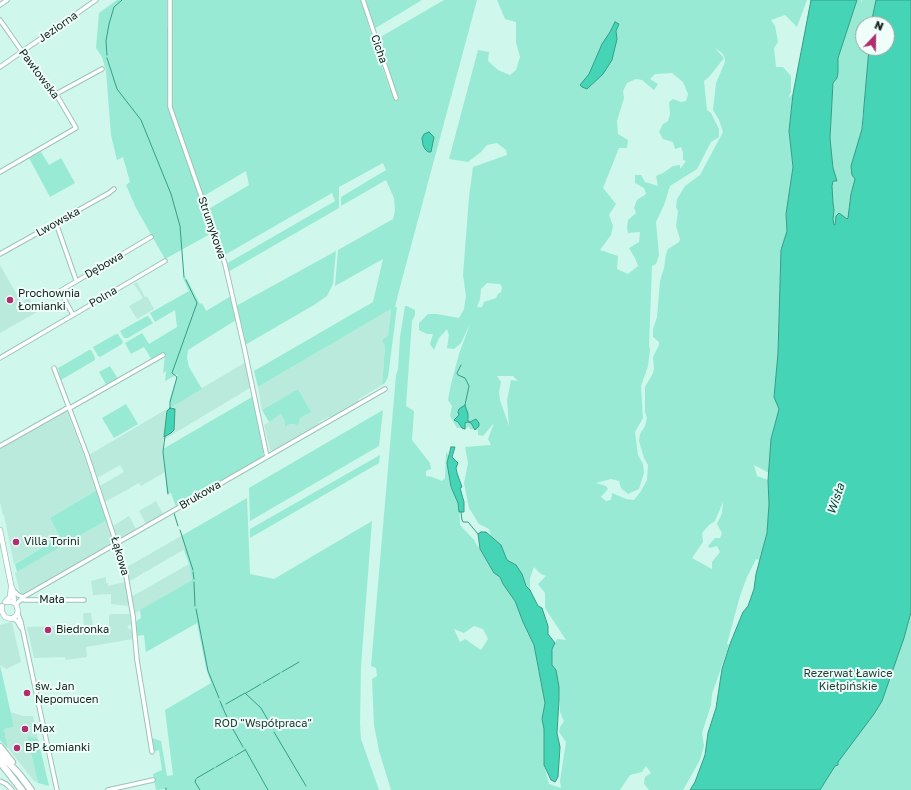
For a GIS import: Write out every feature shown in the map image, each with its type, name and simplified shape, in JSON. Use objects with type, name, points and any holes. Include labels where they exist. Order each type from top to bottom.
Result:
[{"type":"highway","points":[[0,747],[31,790]]},
{"type":"highway","points":[[0,754],[19,774]]},
{"type":"highway","points":[[0,762],[22,790]]},
{"type":"highway","points":[[0,768],[18,790]]},
{"type":"street","points":[[0,5],[8,0]]},
{"type":"street","name":"Jeziorna","points":[[0,67],[96,0]]},
{"type":"street","name":"Strumykowa","points":[[170,0],[170,107],[225,264],[267,457]]},
{"type":"street","name":"Cicha","points":[[363,0],[396,98]]},
{"type":"street","name":"Pawłowska","points":[[0,20],[22,52],[56,94],[76,128],[0,172]]},
{"type":"street","points":[[56,94],[102,68]]},
{"type":"street","name":"Lwowska","points":[[0,254],[114,189]]},
{"type":"street","points":[[56,223],[76,280]]},
{"type":"street","name":"Dębowa","points":[[73,315],[60,291],[76,280],[151,237]]},
{"type":"street","name":"Polna","points":[[0,358],[165,261]]},
{"type":"street","points":[[0,446],[163,355]]},
{"type":"street","name":"Łąkowa","points":[[54,368],[87,455],[126,570],[137,660],[152,752]]},
{"type":"street","name":"Brukowa","points":[[15,604],[22,598],[385,389]]},
{"type":"street","points":[[0,530],[1,543],[15,604],[18,609],[21,622],[57,790]]},
{"type":"street","points":[[12,588],[18,596],[22,598]]},
{"type":"street","points":[[12,588],[10,597],[1,607],[1,614],[7,618],[12,618],[17,621],[22,630]]},
{"type":"street","name":"Mała","points":[[22,598],[25,600],[84,600]]},
{"type":"street","points":[[6,602],[15,604]]},
{"type":"street","points":[[12,618],[18,614]]},
{"type":"street","points":[[108,790],[153,780]]},
{"type":"street","points":[[0,781],[12,790]]},
{"type":"shaded area","name":"Prochownia Łomianki","points":[[0,265],[21,302],[29,298],[37,312],[0,333]]},
{"type":"shaded area","points":[[137,282],[145,297],[147,296],[154,309],[137,319],[129,306],[143,298],[134,284]]},
{"type":"shaded area","points":[[391,309],[388,336],[385,346],[382,385],[359,399],[358,402],[318,423],[319,425],[305,433],[302,432],[302,434],[273,451],[270,450],[264,425],[281,414],[285,422],[298,425],[300,418],[311,412],[298,389],[262,410],[258,387]]},
{"type":"shaded area","points":[[246,362],[250,388],[163,440],[165,472],[141,486],[139,483],[105,502],[100,486],[124,472],[120,465],[97,478],[89,455]]},
{"type":"shaded area","points":[[67,411],[97,490],[50,518],[60,537],[14,564],[0,502],[0,449]]},
{"type":"shaded area","points":[[156,501],[163,514],[146,524],[139,511]]},
{"type":"shaded area","points":[[129,516],[136,529],[120,539],[117,538],[113,526]]},
{"type":"shaded area","points":[[107,520],[114,540],[113,543],[23,595],[20,593],[15,573]]},
{"type":"shaded area","points":[[181,536],[185,549],[128,582],[127,567]]},
{"type":"shaded area","points":[[189,564],[192,580],[134,614],[130,595],[132,594],[133,596]]},
{"type":"shaded area","points":[[106,577],[106,583],[108,583],[108,586],[125,582],[129,606],[111,604],[111,594],[93,595],[91,581]]},
{"type":"shaded area","points":[[83,613],[91,613],[93,626],[109,626],[110,614],[130,614],[131,624],[127,627],[132,631],[133,639],[86,647],[87,657],[66,660],[65,657],[34,658],[27,627],[57,626],[58,631],[84,628]]},
{"type":"shaded area","points":[[12,622],[21,662],[6,669],[0,665],[0,625]]},
{"type":"shaded area","points":[[10,712],[23,716],[33,716],[38,739],[27,736],[38,783],[34,781],[8,748],[4,729],[14,727]]},
{"type":"green space","points":[[117,0],[167,0],[167,27],[169,27],[169,107],[212,233],[165,259],[136,208],[126,185],[130,182],[123,157],[117,160],[111,135],[106,71],[102,57],[96,48],[99,13]]},
{"type":"green space","points":[[171,0],[362,0],[370,31],[390,90],[392,82],[377,39],[444,0],[477,0],[395,307],[397,307],[388,377],[382,385],[385,346],[382,340],[388,336],[391,309],[258,387],[254,371],[373,302],[383,259],[335,286],[338,250],[393,219],[395,211],[394,198],[386,180],[341,206],[341,197],[386,170],[383,163],[339,187],[339,208],[228,272],[226,264],[335,201],[332,193],[223,256],[207,210],[249,185],[246,171],[202,197],[171,107]]},
{"type":"green space","points":[[366,0],[422,0],[374,29]]},
{"type":"green space","points":[[497,0],[807,0],[797,27],[785,15],[771,20],[775,26],[778,42],[774,48],[776,67],[783,67],[791,76],[791,92],[788,98],[793,94],[789,131],[793,167],[786,214],[787,231],[781,250],[778,353],[774,396],[779,408],[771,439],[769,473],[754,465],[757,476],[768,480],[769,504],[767,533],[760,560],[756,559],[740,596],[727,644],[729,645],[712,694],[711,705],[702,733],[704,746],[700,760],[683,790],[649,790],[644,784],[645,777],[651,773],[646,766],[642,772],[630,775],[620,790],[391,790],[379,751],[374,725],[372,679],[377,676],[376,668],[371,666],[396,375],[398,369],[400,337],[405,306],[407,306],[415,310],[415,315],[412,321],[406,406],[414,411],[412,440],[430,463],[431,469],[426,471],[426,476],[442,481],[445,478],[446,452],[449,456],[450,487],[459,500],[460,525],[474,540],[494,573],[500,577],[515,601],[534,645],[545,703],[542,719],[544,729],[544,765],[549,784],[561,788],[560,781],[566,742],[559,732],[564,721],[560,712],[559,687],[552,665],[552,649],[557,639],[566,640],[545,608],[545,593],[538,584],[546,576],[541,574],[534,567],[530,578],[530,590],[526,586],[522,574],[516,566],[507,560],[501,545],[491,536],[489,529],[479,524],[469,508],[464,483],[468,463],[465,447],[491,445],[488,439],[494,423],[483,436],[478,435],[478,430],[470,429],[469,426],[465,430],[457,428],[450,416],[452,406],[448,400],[451,384],[459,354],[470,324],[461,343],[454,349],[447,348],[449,335],[447,329],[439,338],[434,350],[430,344],[433,334],[427,334],[419,330],[419,323],[428,314],[459,318],[464,309],[466,296],[463,275],[469,197],[473,167],[507,155],[506,150],[497,143],[487,145],[481,152],[468,162],[449,159],[478,50],[489,52],[488,61],[498,70],[510,75],[516,70],[520,57],[516,42],[516,22],[505,19]],"holes":[[[715,48],[722,53],[725,58],[725,62],[716,83],[713,110],[719,120],[723,132],[700,175],[685,186],[677,199],[676,207],[678,211],[676,226],[680,239],[679,242],[668,249],[660,281],[657,317],[653,329],[653,337],[659,342],[659,345],[653,357],[653,373],[645,387],[645,412],[647,418],[645,426],[640,434],[639,441],[644,458],[648,465],[647,480],[634,500],[626,499],[612,493],[611,500],[606,501],[601,497],[608,489],[606,486],[596,483],[611,479],[619,481],[621,488],[628,494],[639,489],[644,473],[643,464],[638,455],[635,432],[643,418],[641,386],[648,366],[650,350],[652,266],[656,264],[659,255],[656,222],[664,205],[670,186],[697,169],[711,142],[719,137],[719,129],[711,113],[707,110],[704,81],[724,58]],[[672,73],[683,82],[688,94],[686,101],[681,102],[673,99],[669,102],[670,114],[668,121],[663,124],[659,132],[663,139],[673,142],[675,149],[681,147],[683,160],[686,161],[680,169],[680,165],[673,166],[656,176],[658,186],[645,182],[641,175],[635,175],[635,183],[644,188],[646,194],[637,200],[634,208],[636,213],[628,220],[628,233],[640,232],[639,242],[629,248],[638,266],[628,274],[617,269],[618,256],[600,250],[611,235],[613,226],[609,215],[616,204],[603,188],[619,148],[627,148],[628,140],[618,134],[617,121],[624,98],[623,91],[627,83],[636,79],[642,80],[654,90],[658,84],[650,79],[655,74]],[[487,283],[500,284],[502,287],[501,292],[496,298],[484,302],[482,307],[477,307],[481,289]],[[497,376],[513,376],[518,381],[511,380],[507,400],[509,426],[500,400],[499,392],[501,382]],[[723,502],[722,513],[717,524],[722,533],[720,538],[715,538],[708,546],[710,548],[717,546],[720,552],[712,562],[712,569],[692,558],[703,542],[702,533],[715,521]],[[474,626],[483,629],[488,639],[481,650],[465,639],[460,642],[454,629],[464,633]]]},
{"type":"green space","points":[[857,0],[861,0],[862,3],[862,0],[879,0],[876,16],[855,16],[855,56],[875,56],[858,143],[868,233],[834,225],[831,214],[834,210],[830,186],[834,175],[830,138],[833,83],[837,78],[838,58]]},
{"type":"green space","points":[[41,152],[49,165],[61,158],[75,183],[50,197],[29,158]]},
{"type":"green space","points":[[336,251],[333,284],[327,296],[245,345],[236,306]]},
{"type":"green space","points":[[185,276],[200,304],[202,303],[206,311],[231,296],[236,320],[188,350],[187,358],[189,367],[202,389],[170,408],[171,403],[169,402],[178,374],[165,381],[166,371],[163,373],[165,355],[163,353],[152,360],[144,347],[131,354],[125,343],[142,333],[149,344],[177,327],[175,310],[155,322],[150,313],[189,291],[183,278]]},
{"type":"green space","points":[[147,316],[153,323],[128,338],[124,338],[120,331]]},
{"type":"green space","points":[[118,334],[123,342],[122,344],[100,357],[98,356],[93,347]]},
{"type":"green space","name":"Rezerwat Ławice Kiełpińskie","points":[[911,334],[911,790],[820,790],[828,778],[726,790]]},
{"type":"green space","points":[[91,350],[95,360],[61,380],[58,368]]},
{"type":"green space","points":[[110,366],[118,379],[107,386],[99,372]]},
{"type":"green space","points":[[298,389],[311,412],[300,418],[298,425],[290,424],[285,426],[285,422],[281,414],[269,422],[262,410]]},
{"type":"green space","points":[[252,397],[265,450],[263,454],[264,456],[176,507],[171,493],[167,494],[163,449]]},
{"type":"green space","points":[[126,404],[138,424],[114,438],[102,418]]},
{"type":"green space","points":[[383,410],[379,446],[250,521],[249,488]]},
{"type":"green space","points":[[380,455],[379,463],[250,538],[250,529]]},
{"type":"green space","points":[[97,490],[107,520],[17,572],[15,564],[60,537],[50,518]]},
{"type":"green space","name":"ROD \"Współpraca\"","points":[[247,498],[250,574],[274,579],[372,521],[361,666],[360,724],[361,739],[379,790],[156,790],[153,774],[162,770],[159,750],[154,752],[152,738],[161,741],[167,776],[173,775],[165,710],[211,683],[206,668],[197,623],[146,652],[144,635],[136,636],[135,622],[141,618],[140,610],[192,580],[181,536]]},
{"type":"green space","points":[[0,665],[14,727],[4,729],[8,748],[0,740]]},
{"type":"green space","points":[[27,736],[38,739],[49,786],[38,783]]},
{"type":"water","name":"Wisła","points":[[811,0],[857,0],[838,58],[837,78],[833,83],[830,138],[833,168],[837,181],[833,181],[832,186],[834,210],[833,219],[835,225],[836,216],[839,213],[847,219],[848,218],[851,194],[855,179],[852,175],[851,166],[862,129],[868,56],[895,56],[895,16],[873,16],[876,0],[911,0],[911,612],[904,638],[882,701],[838,762],[838,765],[835,766],[820,790],[690,790],[695,782],[705,755],[708,733],[716,708],[722,669],[730,644],[743,612],[748,606],[754,589],[756,574],[767,533],[769,504],[768,480],[771,439],[779,409],[774,397],[778,353],[781,250],[787,231],[786,214],[793,167],[789,131],[793,94]]},
{"type":"water","points":[[615,22],[619,24],[616,31],[617,39],[612,60],[603,74],[587,89],[582,87],[580,85],[589,74],[602,44]]},
{"type":"water","points":[[429,132],[434,137],[431,152],[428,152],[425,149],[422,138],[424,134]]},
{"type":"water","points":[[465,405],[468,414],[468,421],[470,422],[476,419],[479,423],[479,426],[475,430],[471,423],[465,423],[465,429],[454,420],[459,415],[459,409]]},
{"type":"water","points":[[170,408],[175,409],[174,430],[164,437],[167,411]]},
{"type":"water","points":[[451,447],[455,447],[452,457],[458,463],[456,468],[462,487],[460,488],[464,502],[464,512],[459,512],[458,503],[451,487],[447,463]]},
{"type":"water","points":[[481,532],[486,532],[501,545],[507,560],[516,565],[522,574],[526,586],[530,590],[538,606],[542,608],[548,626],[548,634],[555,643],[552,649],[552,665],[556,670],[559,687],[557,733],[560,747],[558,777],[555,782],[551,780],[544,765],[544,729],[542,719],[545,703],[534,645],[515,601],[500,577],[494,573],[480,549],[478,534]]},
{"type":"waterway","points":[[107,55],[106,41],[109,24],[114,7],[122,0]]},
{"type":"waterway","points":[[107,58],[117,89],[141,120],[171,194],[180,226],[184,277]]},
{"type":"waterway","points":[[170,409],[170,402],[177,377],[172,373],[197,303],[186,280]]},
{"type":"waterway","points":[[461,365],[457,373],[465,378],[469,386],[465,405]]},
{"type":"waterway","points":[[165,436],[163,452],[168,494]]},
{"type":"waterway","points":[[461,512],[463,522],[468,522],[478,534]]},
{"type":"waterway","points":[[174,513],[178,526]]},
{"type":"waterway","points":[[180,530],[193,570]]},
{"type":"waterway","points":[[193,572],[194,579]]},
{"type":"waterway","points":[[194,582],[195,606]]},
{"type":"waterway","points":[[196,609],[208,671],[219,698]]},
{"type":"waterway","points":[[282,672],[299,662]]},
{"type":"waterway","points":[[263,683],[280,673]]},
{"type":"waterway","points":[[246,693],[261,684]]},
{"type":"waterway","points":[[226,704],[245,693],[261,708],[273,729]]},
{"type":"waterway","points":[[220,701],[222,706]]},
{"type":"waterway","points":[[222,706],[243,747]]},
{"type":"waterway","points":[[274,732],[306,786]]},
{"type":"waterway","points":[[245,749],[268,790]]},
{"type":"waterway","points":[[235,756],[245,750]]},
{"type":"waterway","points":[[216,767],[233,757]]},
{"type":"waterway","points":[[197,778],[214,768]]},
{"type":"waterway","points":[[196,779],[195,782],[200,790]]},
{"type":"place","name":"Prochownia Łomianki","points":[[10,300]]},
{"type":"place","name":"Villa Torini","points":[[16,542]]},
{"type":"place","name":"Biedronka","points":[[48,630]]},
{"type":"place","name":"św. Jan Nepomucen","points":[[27,693]]},
{"type":"place","name":"Max","points":[[25,729]]},
{"type":"place","name":"BP Łomianki","points":[[17,748]]}]
